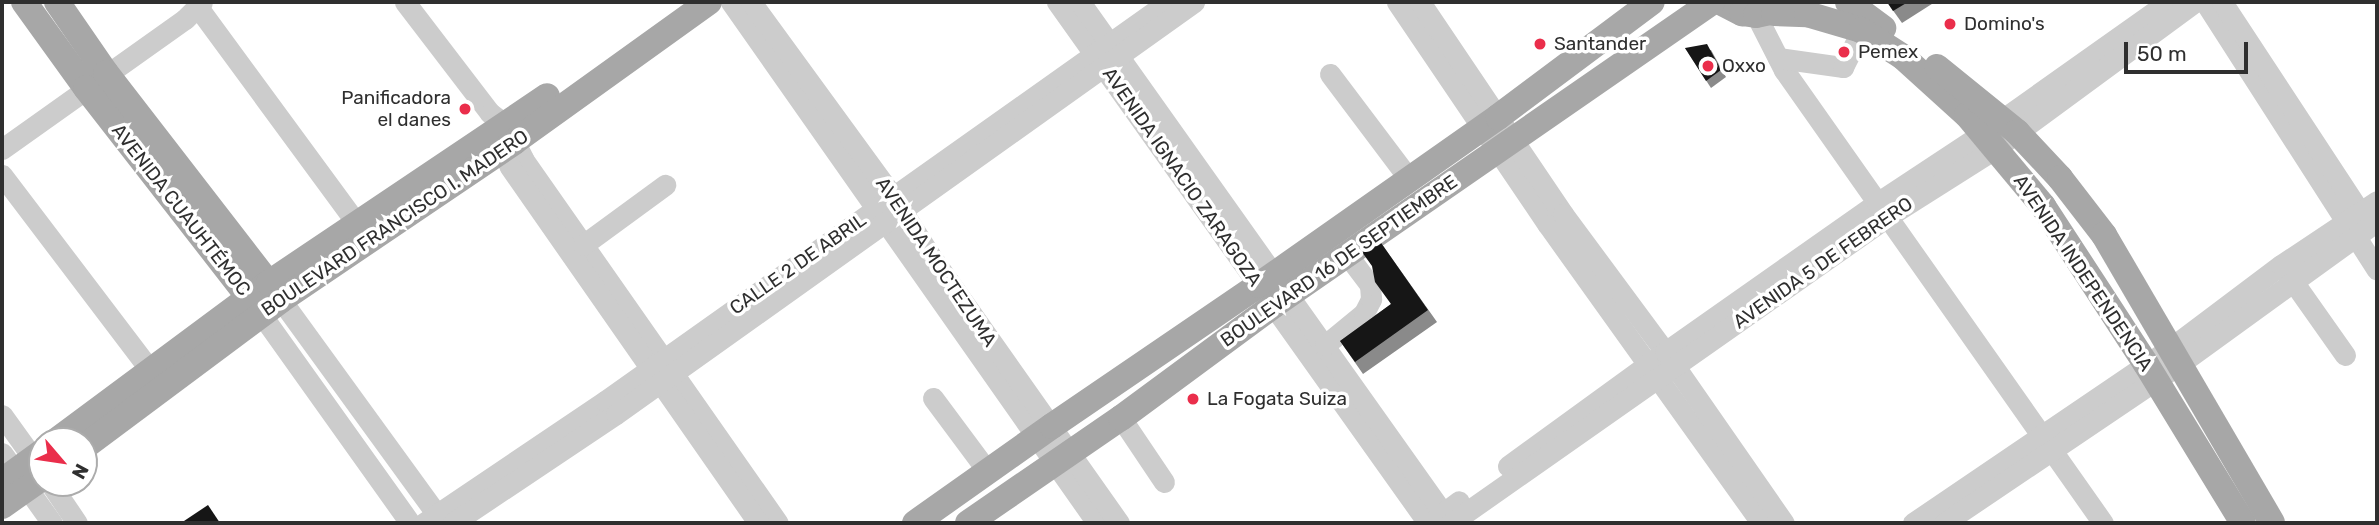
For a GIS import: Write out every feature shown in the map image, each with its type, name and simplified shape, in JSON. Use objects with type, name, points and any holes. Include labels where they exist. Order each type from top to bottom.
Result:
[{"type":"main road","name":"AVENIDA CUAUHTÉMOC","points":[[24,2],[96,81],[265,298]]},
{"type":"main road","name":"AVENIDA CUAUHTÉMOC","points":[[57,2],[96,81]]},
{"type":"main road","name":"BOULEVARD FRANCISCO I. MADERO","points":[[75,427],[150,370],[265,298],[501,133],[680,2]]},
{"type":"main road","name":"BOULEVARD FRANCISCO I. MADERO","points":[[98,435],[357,224],[709,2]]},
{"type":"main road","name":"BOULEVARD 16 DE SEPTIEMBRE","points":[[968,523],[1121,418],[1409,179],[1652,2]]},
{"type":"main road","name":"BOULEVARD 16 DE SEPTIEMBRE","points":[[915,523],[1043,432],[1274,290],[1347,256],[1712,2]]},
{"type":"main road","name":"AVENIDA INDEPENDENCIA","points":[[1720,2],[1742,13],[1859,16],[2000,133],[2060,178],[2104,235],[2272,523]]},
{"type":"main road","points":[[1765,14],[1800,2]]},
{"type":"main road","name":"AVENIDA INDEPENDENCIA","points":[[2000,133],[2043,206],[2243,523]]},
{"type":"main road","points":[[2,506],[28,471]]},
{"type":"street","points":[[405,2],[501,133],[510,167],[559,225],[716,449],[778,523]]},
{"type":"street","name":"AVENIDA MOCTEZUMA","points":[[731,2],[785,62]]},
{"type":"street","name":"AVENIDA MOCTEZUMA","points":[[751,2],[785,62],[1062,459],[1097,523]]},
{"type":"street","name":"AVENIDA IGNACIO ZARAGOZA","points":[[1057,2],[1106,55],[1440,521]]},
{"type":"street","name":"AVENIDA IGNACIO ZARAGOZA","points":[[1080,2],[1106,55]]},
{"type":"street","name":"AVENIDA 5 DE FEBRERO","points":[[2102,59],[2168,2]]},
{"type":"street","name":"AVENIDA 5 DE FEBRERO","points":[[1440,521],[1882,210],[2000,133],[2102,59],[2195,2]]},
{"type":"street","points":[[2205,2],[2366,222],[2377,270]]},
{"type":"street","points":[[2222,2],[2277,100]]},
{"type":"street","name":"CALLE 2 DE ABRIL","points":[[440,521],[611,407],[1027,110],[1184,3]]},
{"type":"street","points":[[1408,4],[1555,219],[1739,477],[1784,523]]},
{"type":"street","points":[[2,149],[201,8],[357,224]]},
{"type":"street","points":[[1765,14],[1778,58],[2103,523]]},
{"type":"street","points":[[1778,58],[1843,67],[1859,16]]},
{"type":"street","points":[[1330,74],[1409,179]]},
{"type":"street","points":[[2,175],[150,370]]},
{"type":"street","points":[[583,244],[665,185]]},
{"type":"street","points":[[1913,523],[1963,499],[2176,355],[2287,273],[2366,222]]},
{"type":"street","points":[[559,225],[583,244],[610,297]]},
{"type":"street","points":[[1325,345],[1364,313],[1371,299],[1370,285],[1347,256]]},
{"type":"street","points":[[2287,273],[2345,355]]},
{"type":"street","name":"AVENIDA IGNACIO ZARAGOZA","points":[[1274,290],[1325,345],[1340,382]]},
{"type":"street","name":"AVENIDA CUAUHTÉMOC","points":[[265,298],[440,521]]},
{"type":"street","name":"AVENIDA CUAUHTÉMOC","points":[[265,298],[410,523]]},
{"type":"street","points":[[933,398],[988,471]]},
{"type":"street","points":[[2,415],[28,471]]},
{"type":"street","points":[[1121,418],[1164,482]]},
{"type":"street","points":[[716,449],[758,523]]},
{"type":"street","name":"AVENIDA MOCTEZUMA","points":[[1062,459],[1119,523]]},
{"type":"street","points":[[1739,477],[1760,523]]},
{"type":"street","points":[[40,497],[52,523]]},
{"type":"street","points":[[53,497],[78,523]]},
{"type":"street","points":[[1944,523],[1963,499]]},
{"type":"building","points":[[1887,2],[1908,2],[1893,11]]},
{"type":"building","name":"Oxxo","points":[[1707,44],[1721,70],[1706,81],[1685,48]]},
{"type":"building","points":[[1379,240],[1428,310],[1355,362],[1340,341],[1391,304],[1375,282],[1372,266],[1362,252]]},
{"type":"building","points":[[208,505],[220,523],[181,523]]},
{"type":"place","name":"Domino's","points":[[1950,24]]},
{"type":"place","name":"Santander","points":[[1540,44]]},
{"type":"place","name":"Pemex","points":[[1844,52]]},
{"type":"place","name":"Oxxo","points":[[1708,66]]},
{"type":"place","name":"Panificadora el danes","points":[[465,109]]},
{"type":"place","name":"La Fogata Suiza","points":[[1193,399]]}]
